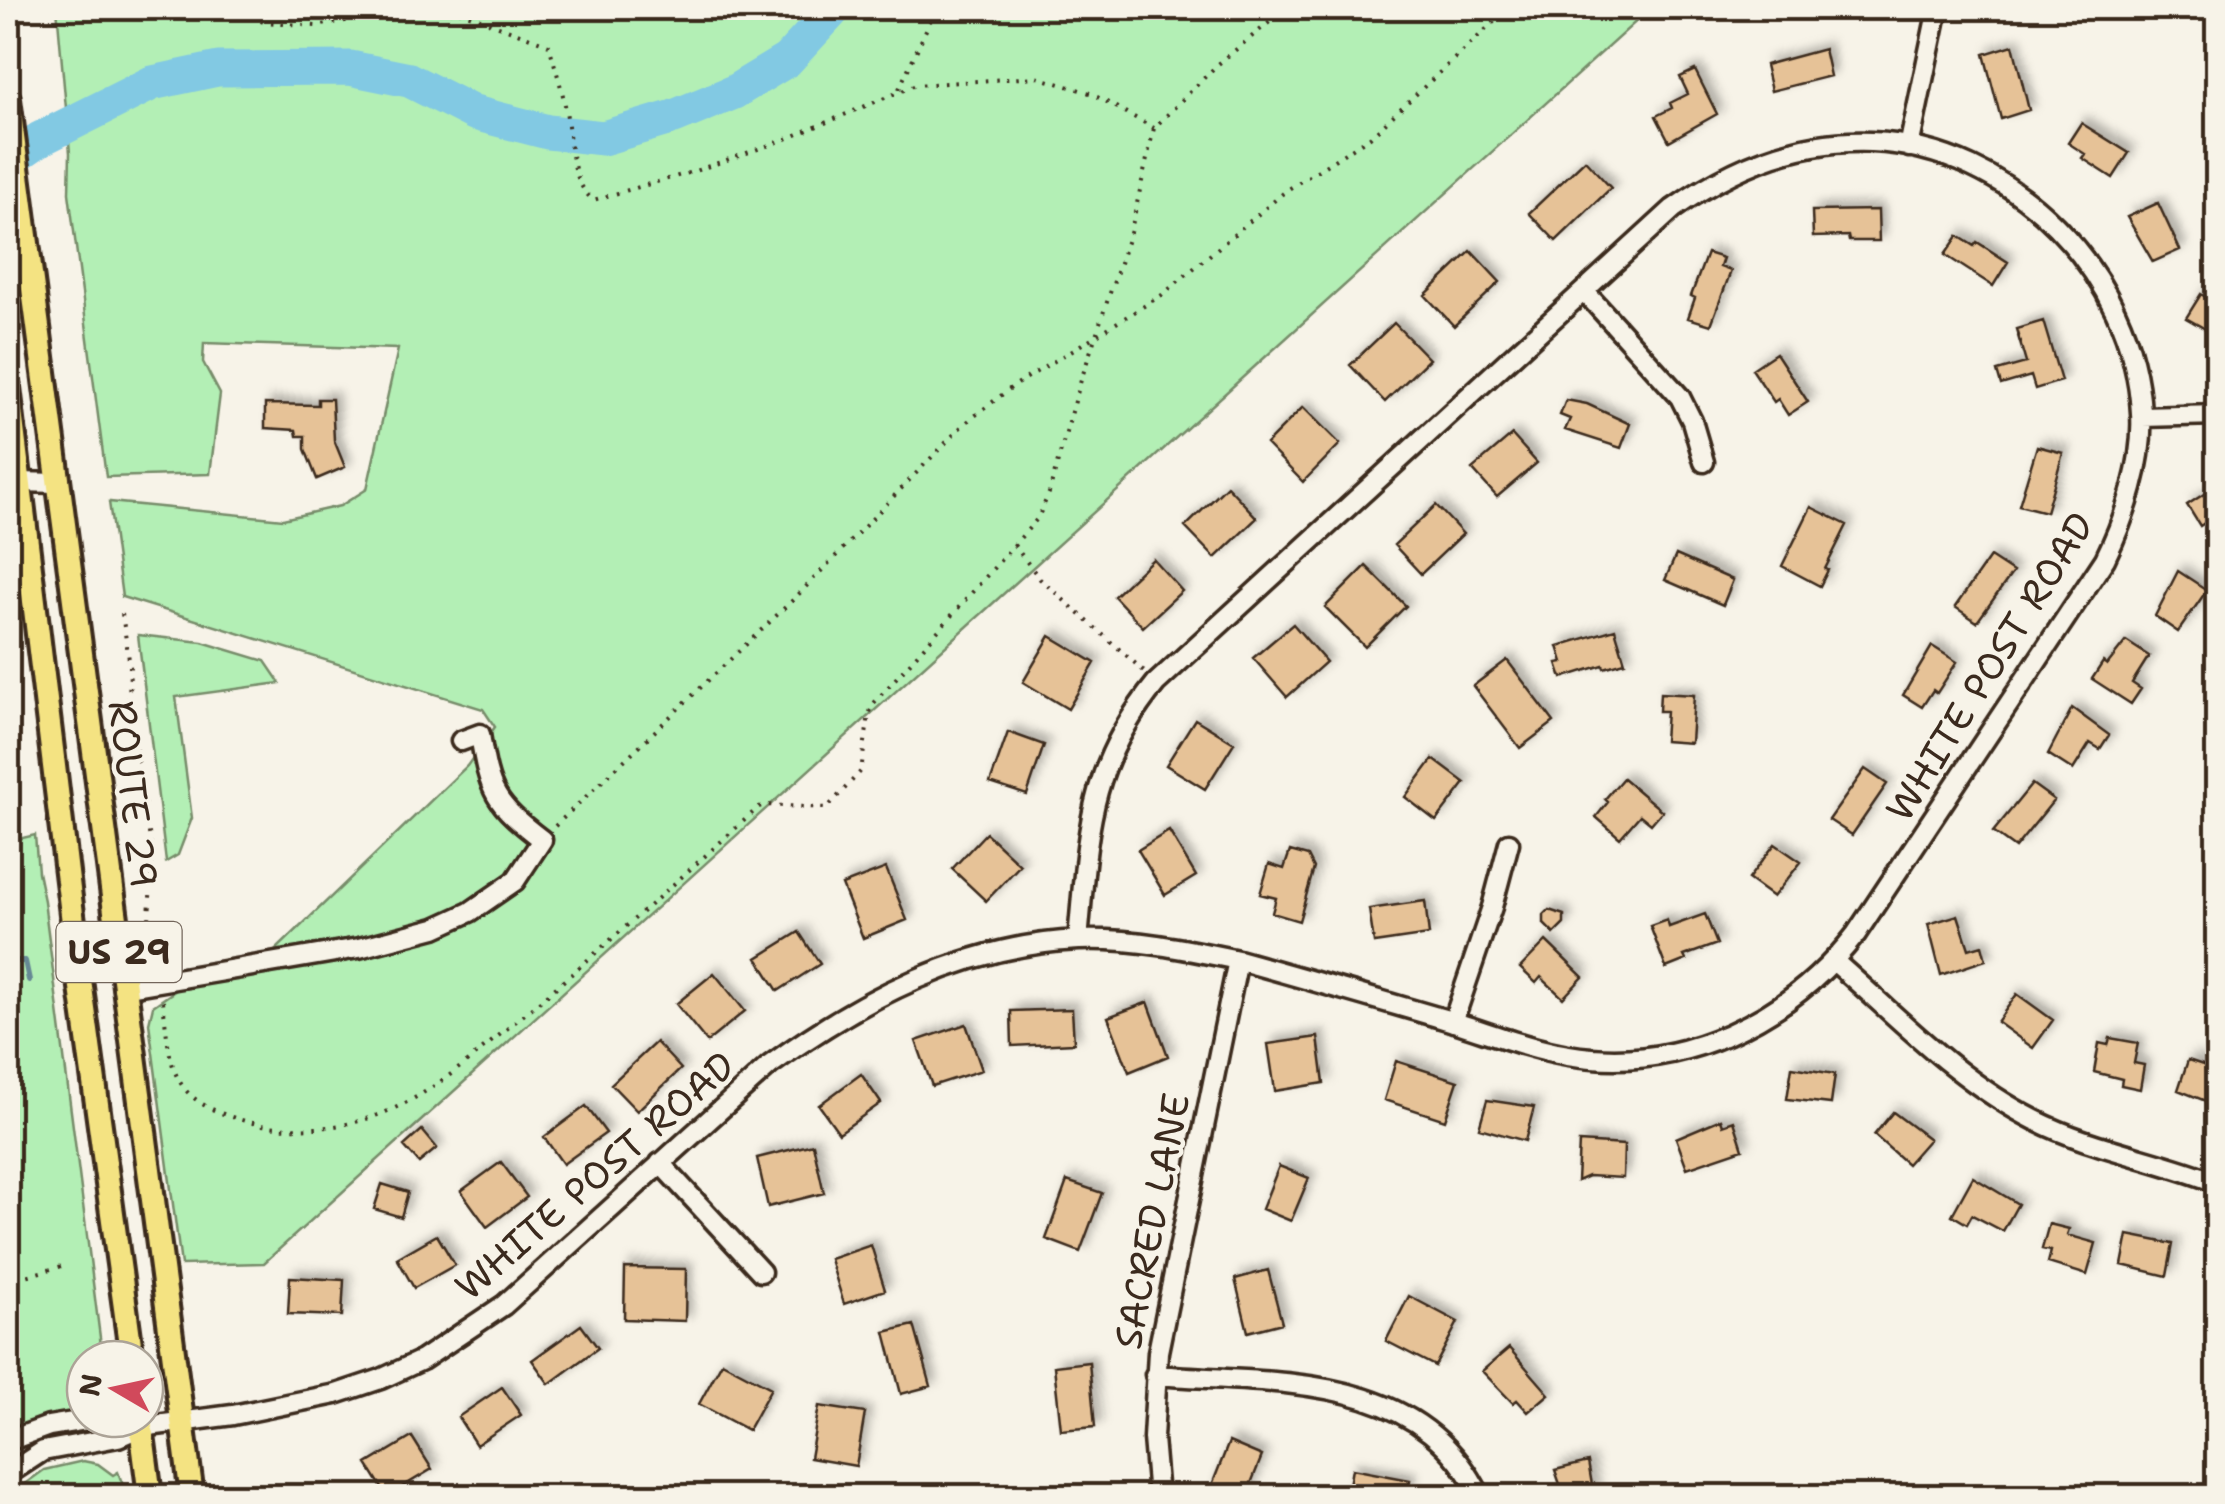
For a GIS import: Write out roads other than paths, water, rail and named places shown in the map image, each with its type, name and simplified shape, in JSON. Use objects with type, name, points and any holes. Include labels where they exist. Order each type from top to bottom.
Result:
[{"type":"main road","name":"ROUTE 29","points":[[9,108],[192,1496]]},
{"type":"main road","name":"ROUTE 29","points":[[8,387],[80,980],[129,1339]]},
{"type":"main road","points":[[143,1439],[150,1496]]},
{"type":"street","points":[[1910,146],[1938,8]]},
{"type":"street","name":"WHITE POST ROAD","points":[[165,1422],[336,1394],[422,1360],[504,1304],[770,1065],[818,1030],[871,999],[962,962],[1078,940],[1152,944],[1238,960],[1569,1055],[1618,1058],[1665,1054],[1708,1043],[1750,1026],[1806,988],[1835,962],[2105,560],[2128,504],[2142,418],[2120,322],[2100,282],[2072,242],[2037,208],[1958,162],[1910,146],[1874,142],[1826,144],[1782,152],[1704,187],[1673,209],[1156,683],[1118,736],[1094,796],[1078,940]]},
{"type":"street","points":[[1584,291],[1680,397],[1704,462]]},
{"type":"street","points":[[2142,418],[2218,415]]},
{"type":"street","points":[[20,482],[58,483]]},
{"type":"street","points":[[123,988],[359,948],[436,928],[470,912],[515,881],[542,840],[506,812],[494,793],[480,734],[461,741]]},
{"type":"street","points":[[1453,1022],[1509,843]]},
{"type":"street","name":"SACRED LANE","points":[[1158,1496],[1153,1438],[1155,1375],[1170,1279],[1238,960]]},
{"type":"street","points":[[1835,962],[1958,1070],[2011,1108],[2068,1134],[2218,1183]]},
{"type":"street","points":[[660,1163],[760,1272]]},
{"type":"street","points":[[8,1344],[8,1362]]},
{"type":"street","points":[[1155,1375],[1314,1386],[1350,1392],[1385,1404],[1442,1442],[1480,1496]]},
{"type":"street","points":[[8,1441],[65,1423]]},
{"type":"street","points":[[8,1474],[43,1451],[107,1439]]},
{"type":"waterway","points":[[8,161],[40,139],[152,83],[218,69],[350,68],[409,80],[474,113],[548,132],[603,138],[674,117],[734,92],[787,60],[835,8]]},
{"type":"waterway","points":[[8,961],[25,961],[29,980]]}]
